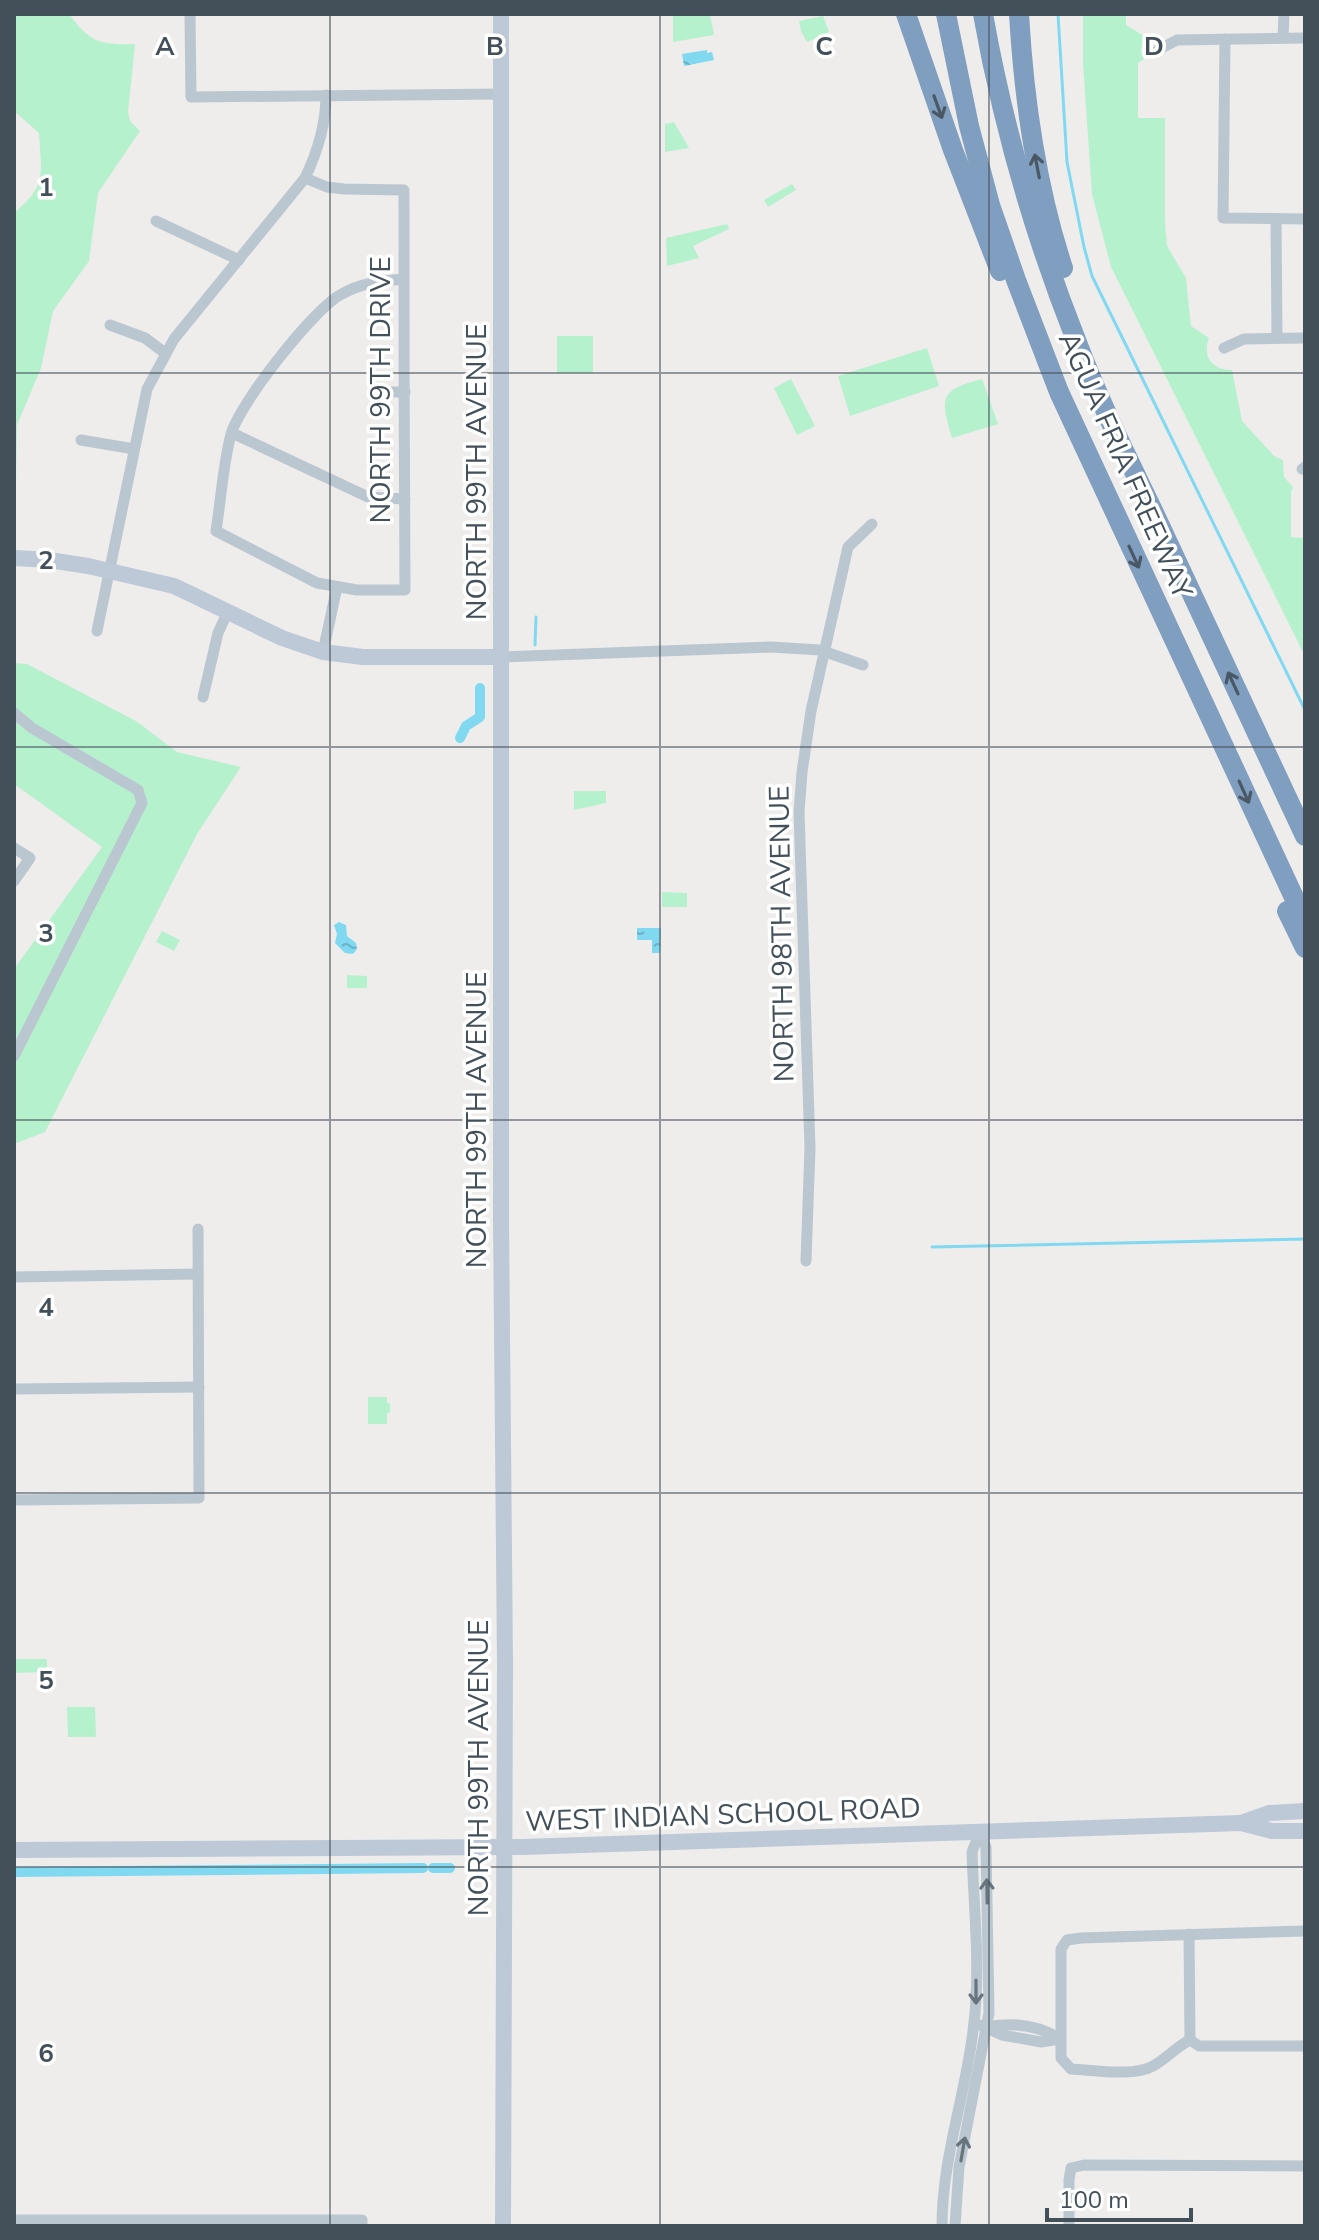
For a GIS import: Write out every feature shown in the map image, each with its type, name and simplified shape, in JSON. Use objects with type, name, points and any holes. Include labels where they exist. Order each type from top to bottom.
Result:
[{"type":"highway","points":[[906,14],[953,150],[1045,391],[1072,450],[1102,486]]},
{"type":"highway","name":"AGUA FRIA FREEWAY","points":[[946,14],[969,126],[990,205],[1059,392],[1305,921]]},
{"type":"highway","name":"AGUA FRIA FREEWAY","points":[[983,14],[1004,117],[1037,233],[1088,371],[1304,833]]},
{"type":"highway","points":[[1019,14],[1029,125],[1045,205],[1081,320],[1127,433],[1138,479]]},
{"type":"highway","points":[[1265,839],[1283,902],[1305,948]]},
{"type":"main road","name":"NORTH 99TH AVENUE","points":[[501,14],[501,1218],[505,1664],[503,2226]]},
{"type":"main road","points":[[14,558],[49,560],[174,586],[282,638],[323,652],[363,657],[502,657]]},
{"type":"main road","name":"WEST INDIAN SCHOOL ROAD","points":[[1241,1823],[1269,1813],[1305,1811]]},
{"type":"main road","name":"WEST INDIAN SCHOOL ROAD","points":[[14,1850],[505,1847],[1241,1823],[1272,1831],[1305,1831]]},
{"type":"street","points":[[190,14],[191,97],[501,94]]},
{"type":"street","points":[[1283,38],[1284,14]]},
{"type":"street","points":[[1158,50],[1177,40],[1305,38]]},
{"type":"street","points":[[1225,39],[1223,218],[1305,219]]},
{"type":"street","points":[[97,631],[147,389],[165,353],[305,178],[322,132],[326,95]]},
{"type":"street","name":"NORTH 99TH DRIVE","points":[[305,178],[327,187],[404,190],[405,590],[337,587]]},
{"type":"street","points":[[1276,219],[1277,338]]},
{"type":"street","points":[[156,221],[239,260]]},
{"type":"street","points":[[323,652],[337,587],[299,575],[216,531],[232,433],[246,402],[319,310],[342,293],[359,286],[404,279]]},
{"type":"street","points":[[110,325],[145,338],[165,353]]},
{"type":"street","points":[[1224,348],[1244,339],[1305,338]]},
{"type":"street","points":[[385,392],[405,392]]},
{"type":"street","points":[[232,433],[368,497],[405,499]]},
{"type":"street","points":[[81,440],[134,449]]},
{"type":"street","name":"NORTH 98TH AVENUE","points":[[806,1261],[810,1148],[799,812],[807,742],[848,547],[872,524]]},
{"type":"street","points":[[203,697],[218,633],[228,611]]},
{"type":"street","points":[[502,657],[771,647],[824,652],[863,665]]},
{"type":"street","points":[[14,713],[32,728],[138,790],[142,803],[14,1056]]},
{"type":"street","points":[[14,848],[30,858],[14,881]]},
{"type":"street","points":[[14,1500],[199,1498],[198,1229]]},
{"type":"street","points":[[14,1277],[198,1274]]},
{"type":"street","points":[[14,1389],[199,1387]]},
{"type":"street","points":[[948,2221],[944,2178],[974,2023],[976,1987],[972,1852],[980,1832]]},
{"type":"street","points":[[948,2221],[987,2027],[990,1987],[986,1847],[980,1832]]},
{"type":"street","points":[[1190,2040],[1156,2065],[1142,2071],[1071,2069],[1061,2058],[1060,2039],[1061,1949],[1067,1940],[1305,1931]]},
{"type":"street","points":[[1189,1934],[1190,2040]]},
{"type":"street","points":[[974,2023],[1002,2035],[1028,2040],[1041,2042],[1060,2039]]},
{"type":"street","points":[[1190,2040],[1199,2046],[1305,2046]]},
{"type":"street","points":[[1069,2226],[1071,2168],[1084,2165],[1305,2166]]},
{"type":"street","points":[[14,2220],[36,2223],[362,2223]]},
{"type":"green space","points":[[14,14],[69,14],[83,31],[97,40],[135,44],[128,112],[130,121],[140,131],[98,193],[89,261],[53,311],[41,368],[17,425],[14,502],[14,213],[33,194],[41,169],[39,133],[14,111]]},
{"type":"green space","points":[[673,14],[710,14],[714,35],[673,42]]},
{"type":"green space","points":[[1083,14],[1126,14],[1126,25],[1144,36],[1141,51],[1144,59],[1138,63],[1138,118],[1165,118],[1167,246],[1186,278],[1191,326],[1209,338],[1207,351],[1210,361],[1219,368],[1232,370],[1242,421],[1274,456],[1283,460],[1284,477],[1293,487],[1291,537],[1305,538],[1305,656],[1111,267],[1092,194],[1083,64]]},
{"type":"green space","points":[[823,16],[829,32],[807,42],[799,21]]},
{"type":"green space","points":[[674,122],[689,148],[665,152],[665,124]]},
{"type":"green space","points":[[792,184],[796,190],[768,207],[764,200]]},
{"type":"green space","points":[[727,224],[729,229],[693,246],[699,258],[667,266],[666,238]]},
{"type":"green space","points":[[557,336],[593,336],[593,373],[557,373]]},
{"type":"green space","points":[[927,348],[939,386],[850,416],[838,376]]},
{"type":"green space","points":[[791,379],[815,426],[797,435],[774,388]]},
{"type":"green space","points":[[982,379],[998,424],[952,438],[946,398],[957,387]]},
{"type":"green space","points":[[14,663],[27,664],[136,721],[177,752],[241,767],[197,834],[45,1132],[14,1144],[14,969],[102,847],[14,784]]},
{"type":"green space","points":[[574,791],[606,791],[606,803],[574,810]]},
{"type":"green space","points":[[662,892],[687,893],[687,907],[662,907]]},
{"type":"green space","points":[[162,931],[180,940],[174,951],[156,942]]},
{"type":"green space","points":[[347,975],[367,976],[367,988],[347,988]]},
{"type":"green space","points":[[368,1397],[387,1397],[390,1413],[387,1413],[387,1424],[368,1424]]},
{"type":"green space","points":[[14,1659],[47,1659],[47,1672],[14,1673]]},
{"type":"green space","points":[[67,1707],[95,1707],[96,1737],[68,1737]]},
{"type":"water","points":[[707,50],[707,53],[712,52],[714,60],[684,66],[682,54]]},
{"type":"water","points":[[339,922],[346,925],[347,936],[356,943],[357,949],[353,954],[345,953],[335,943],[337,934],[334,925]]},
{"type":"water","points":[[637,928],[661,928],[660,953],[652,953],[652,940],[637,940]]},
{"type":"waterway","points":[[1058,14],[1067,162],[1092,276],[1305,710]]},
{"type":"waterway","points":[[535,645],[536,617]]},
{"type":"waterway","points":[[460,738],[466,726],[480,717],[480,688]]},
{"type":"waterway","points":[[932,1247],[1305,1239]]},
{"type":"waterway","points":[[14,1872],[423,1868]]},
{"type":"waterway","points":[[433,1868],[450,1868]]}]
